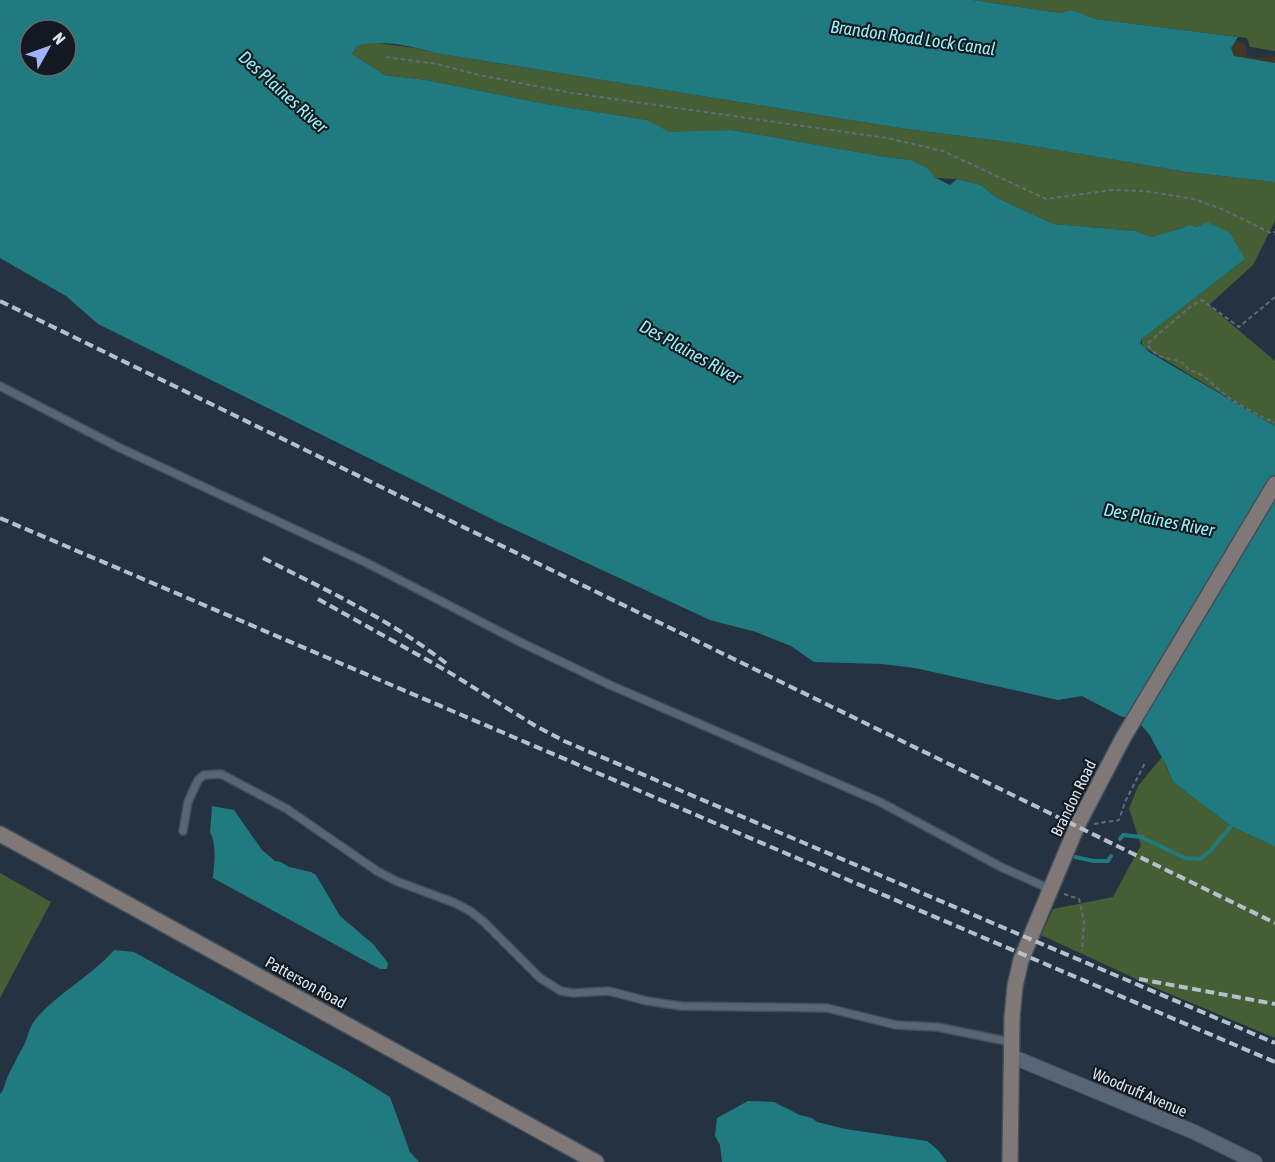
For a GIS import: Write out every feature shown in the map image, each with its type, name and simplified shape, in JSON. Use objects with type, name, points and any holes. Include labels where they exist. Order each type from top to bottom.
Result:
[{"type":"street","name":"Brandon Road","points":[[1010,1162],[1011,1049],[1015,986],[1021,960],[1077,826],[1123,738],[1275,484]]},
{"type":"street","name":"Patterson Road","points":[[0,834],[596,1162]]},
{"type":"street","name":"Woodruff Avenue","points":[[1011,1049],[1256,1162]]},
{"type":"lane","points":[[0,386],[118,447],[365,561],[520,642],[610,685],[880,802],[1001,867],[1050,889]]},
{"type":"lane","points":[[183,831],[188,802],[198,780],[204,775],[221,774],[287,809],[377,871],[470,911],[540,978],[561,991],[573,993],[609,991],[647,1001],[681,1006],[827,1008],[896,1024],[946,1028],[1011,1049]]},
{"type":"path","points":[[386,57],[437,64],[479,75],[573,93],[887,138],[943,151],[1046,199],[1112,190],[1143,191],[1194,199],[1224,210],[1271,233],[1275,232]]},
{"type":"path","points":[[1275,297],[1239,327],[1202,300],[1190,307],[1147,344],[1158,355],[1177,359],[1189,371],[1197,371],[1224,395],[1275,422]]},
{"type":"path","points":[[1077,826],[1119,820],[1125,802],[1146,761]]},
{"type":"path","points":[[1050,889],[1079,899],[1084,921],[1082,951]]},
{"type":"shaded area","points":[[973,0],[1275,0],[1275,51],[1250,47],[1247,38],[1094,19],[1072,10],[1060,13]]},
{"type":"shaded area","points":[[1238,41],[1245,44],[1246,56],[1259,58],[1275,56],[1275,63],[1234,56],[1231,48],[1233,43]]},
{"type":"shaded area","points":[[370,42],[900,128],[1015,143],[1187,172],[1275,182],[1275,221],[1253,265],[1209,305],[1275,361],[1275,426],[1142,346],[1142,339],[1245,259],[1198,227],[1189,225],[1153,237],[1135,231],[1054,224],[997,198],[981,185],[957,179],[936,178],[920,164],[907,160],[732,130],[669,133],[647,120],[546,104],[426,80],[385,75],[352,54],[357,46]]},
{"type":"shaded area","points":[[1162,757],[1173,782],[1231,826],[1275,847],[1275,1038],[1158,989],[1041,935],[1053,909],[1113,897],[1141,845],[1129,809],[1138,786]]},
{"type":"shaded area","points":[[0,873],[51,902],[0,998]]},
{"type":"water","points":[[0,0],[973,0],[1060,13],[1072,10],[1095,19],[1238,37],[1231,48],[1234,56],[1275,63],[1275,182],[1187,172],[1015,143],[900,128],[435,53],[396,44],[376,43],[357,46],[352,54],[385,75],[426,80],[546,104],[647,120],[669,132],[732,130],[910,160],[927,168],[936,178],[950,185],[957,179],[981,185],[997,198],[1054,224],[1135,231],[1153,237],[1189,225],[1198,227],[1207,222],[1230,233],[1245,259],[1142,339],[1140,343],[1149,352],[1275,426],[1275,847],[1231,826],[1173,782],[1149,734],[1133,719],[1120,716],[1082,696],[1058,700],[915,668],[882,664],[814,662],[791,646],[756,632],[710,620],[498,522],[98,324],[66,296],[0,258]]},
{"type":"water","points":[[212,806],[234,810],[262,850],[275,861],[316,875],[340,916],[373,944],[388,963],[387,969],[380,969],[213,878],[214,848],[210,832]]},
{"type":"water","points":[[114,950],[134,952],[348,1071],[390,1097],[410,1152],[419,1162],[0,1162],[0,1094],[31,1026],[53,1001],[95,969]]},
{"type":"water","points":[[748,1101],[774,1102],[817,1122],[845,1129],[927,1141],[947,1162],[722,1162],[720,1145],[715,1136],[717,1118]]},
{"type":"waterway","points":[[1120,839],[1123,835],[1141,837],[1185,858],[1200,859],[1210,851],[1231,826]]},
{"type":"waterway","points":[[1075,857],[1108,861],[1111,856]]},
{"type":"railway","points":[[0,301],[1275,923]]},
{"type":"railway","points":[[0,518],[1275,1062]]},
{"type":"railway","points":[[263,558],[381,620],[447,664]]},
{"type":"railway","points":[[318,599],[447,671],[564,741],[1275,1043]]},
{"type":"railway","points":[[1139,979],[1275,1004]]},
{"type":"water label","name":"Brandon Road Lock Canal","points":[[913,38]]},
{"type":"water label","name":"Des Plaines River","points":[[283,92]]},
{"type":"water label","name":"Des Plaines River","points":[[690,352]]},
{"type":"water label","name":"Des Plaines River","points":[[1159,520]]}]
